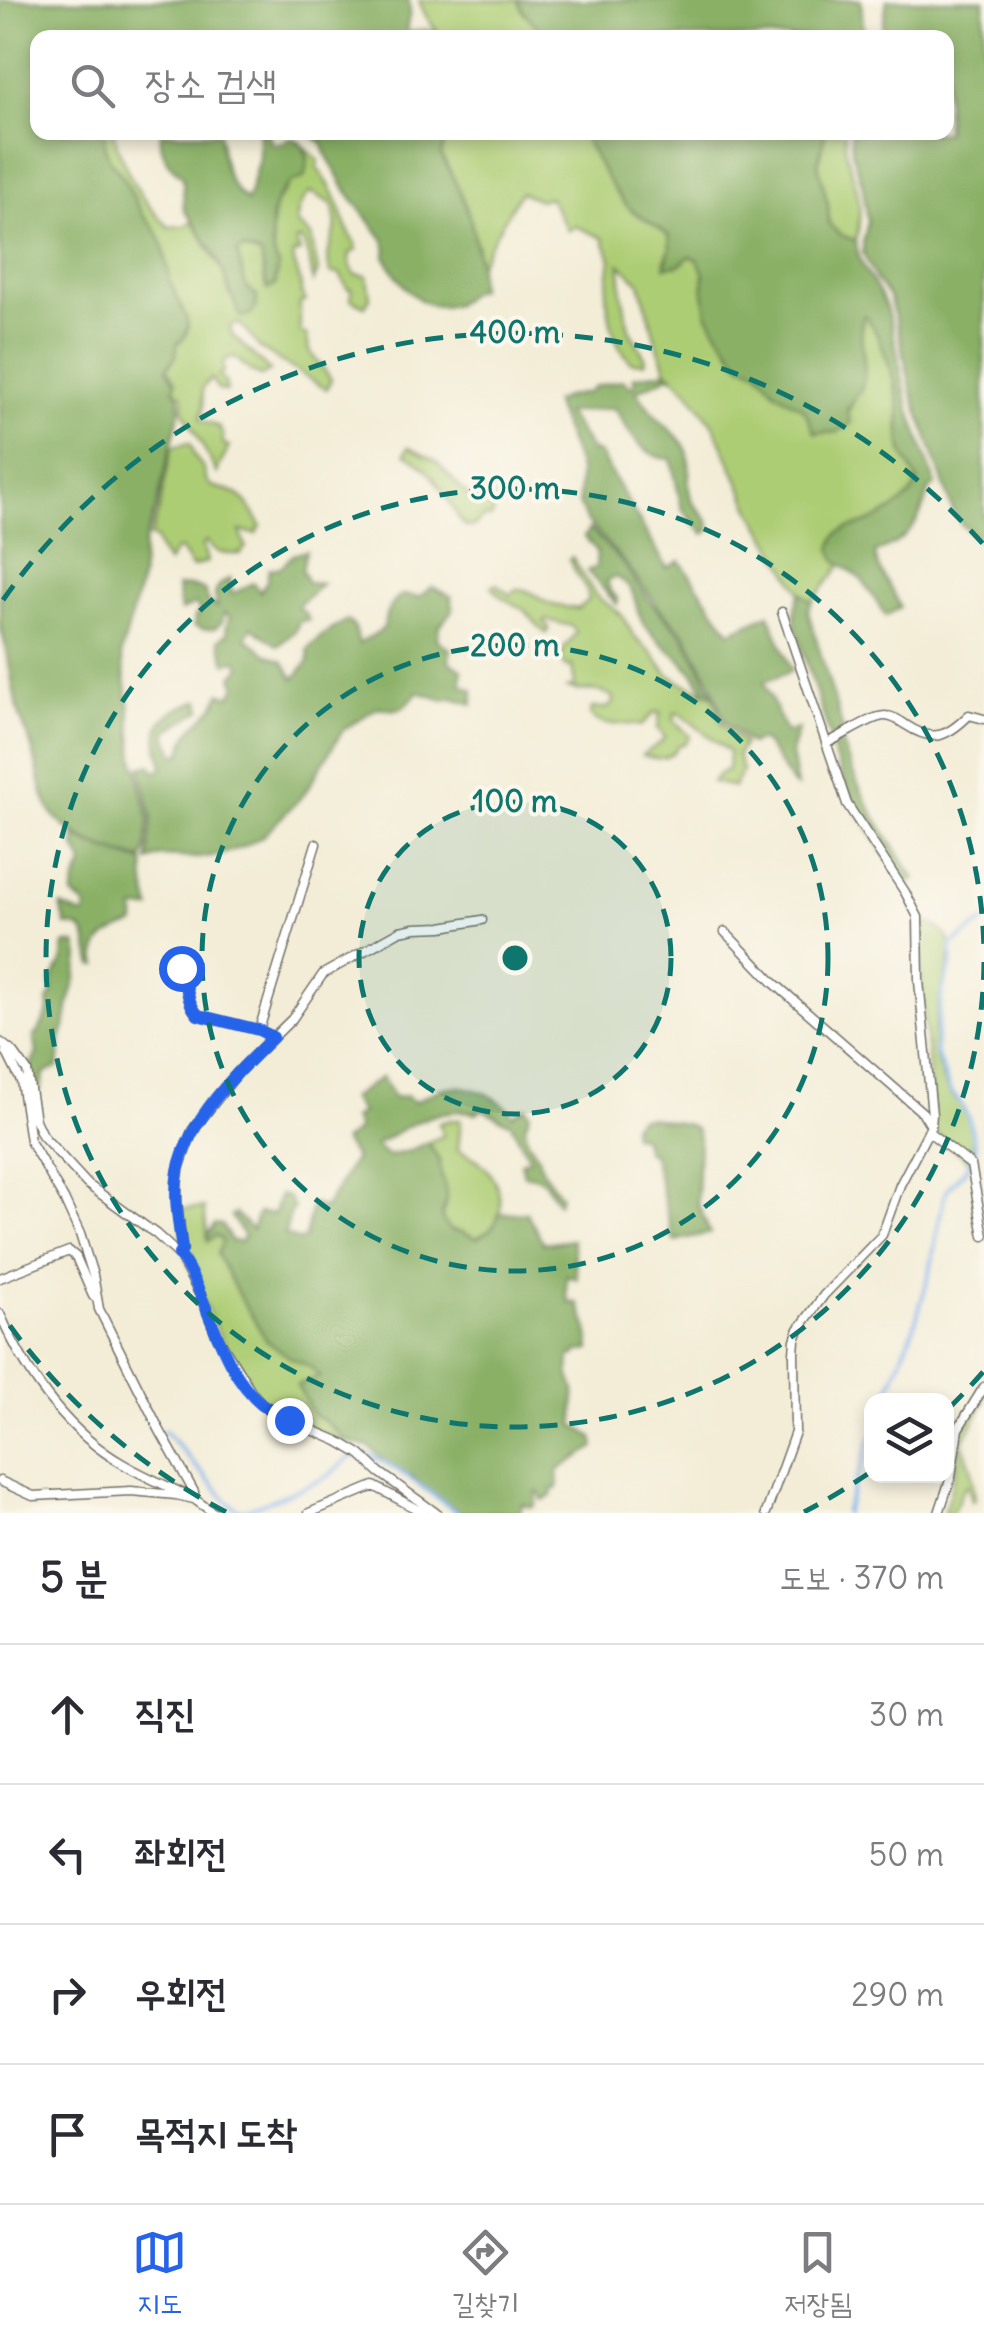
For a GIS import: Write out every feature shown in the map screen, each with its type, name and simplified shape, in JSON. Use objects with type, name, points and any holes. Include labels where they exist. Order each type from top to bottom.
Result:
[{"type":"street","points":[[766,1513],[795,1432],[795,1340],[814,1307],[882,1234],[900,1185],[930,1129],[932,1114],[919,981],[918,917],[848,804],[782,612]]},
{"type":"street","points":[[827,744],[882,716],[928,736],[950,731],[968,715],[984,719]]},
{"type":"street","points":[[259,1030],[316,844]]},
{"type":"street","points":[[179,1254],[182,1250],[177,1184],[192,1132],[239,1071],[292,1020],[322,974],[400,931],[482,920]]},
{"type":"street","points":[[725,932],[774,982],[923,1114],[930,1129],[970,1165],[984,1236]]},
{"type":"street","points":[[175,959],[198,1015],[273,1037]]},
{"type":"street","points":[[0,1042],[27,1071],[35,1120],[42,1134],[87,1184],[179,1254],[226,1353],[262,1404],[351,1449],[436,1513]]},
{"type":"street","points":[[0,1042],[21,1081],[30,1140],[80,1234],[93,1275],[98,1309]]},
{"type":"street","points":[[0,1278],[69,1250],[74,1252],[98,1309],[194,1498]]},
{"type":"street","points":[[0,1314],[30,1370],[70,1423],[120,1463],[194,1498],[214,1513]]},
{"type":"street","points":[[940,1513],[951,1477],[958,1430],[984,1387]]},
{"type":"street","points":[[0,1481],[33,1496],[131,1491],[194,1498]]},
{"type":"street","points":[[309,1513],[374,1486],[424,1513]]},
{"type":"green space","points":[[0,0],[409,0],[406,30],[30,30],[30,140],[104,140],[110,160],[163,245],[170,281],[187,320],[184,338],[177,344],[176,356],[167,368],[176,382],[180,410],[144,543],[141,580],[121,654],[134,757],[149,818],[143,859],[87,840],[52,813],[18,710],[0,627]]},
{"type":"green space","points":[[419,0],[518,0],[541,30],[436,30]]},
{"type":"green space","points":[[518,0],[861,0],[863,30],[541,30]]},
{"type":"green space","points":[[887,0],[984,0],[984,545],[953,511],[912,393],[889,297],[863,253],[868,221],[852,152],[851,140],[954,140],[954,30],[882,30]]},
{"type":"green space","points":[[104,140],[116,140],[142,196],[169,227],[193,221],[223,272],[230,295],[256,308],[257,296],[246,287],[237,252],[244,249],[261,255],[265,283],[275,259],[271,232],[275,204],[291,182],[307,171],[304,146],[319,161],[317,168],[331,189],[355,244],[357,250],[350,253],[349,263],[355,274],[367,276],[370,298],[365,306],[351,299],[351,289],[340,274],[331,273],[328,256],[336,224],[332,204],[311,192],[302,202],[296,223],[311,236],[318,271],[313,282],[302,240],[296,241],[300,252],[293,254],[293,259],[306,301],[300,303],[300,332],[307,335],[309,351],[331,379],[327,389],[319,385],[261,349],[239,323],[230,326],[232,335],[270,371],[261,376],[235,357],[228,358],[219,376],[227,391],[219,390],[211,379],[204,386],[201,420],[219,427],[223,444],[229,446],[217,473],[183,410],[182,394],[174,388],[176,382],[167,368],[188,328],[170,281],[163,245]]},
{"type":"green space","points":[[161,140],[220,140],[229,178],[247,201],[259,158],[259,140],[271,140],[272,144],[296,140],[304,148],[304,178],[291,182],[274,207],[272,243],[279,265],[275,286],[267,289],[261,255],[244,249],[237,252],[246,287],[257,296],[251,314],[241,317],[235,306],[215,256],[184,210],[183,177],[161,146]]},
{"type":"green space","points":[[318,140],[445,140],[441,155],[470,219],[479,289],[456,304],[440,306],[411,293],[385,256],[384,240],[346,190]]},
{"type":"green space","points":[[445,140],[586,140],[622,200],[669,236],[665,261],[679,265],[690,256],[698,260],[704,274],[703,286],[731,351],[741,364],[758,370],[776,392],[804,409],[816,433],[838,432],[858,391],[863,372],[864,314],[891,370],[899,405],[901,447],[918,482],[892,510],[835,538],[837,560],[842,564],[812,602],[800,592],[752,511],[714,426],[689,392],[667,371],[640,283],[620,264],[629,329],[645,363],[631,362],[620,348],[606,296],[611,259],[603,238],[575,226],[568,231],[549,197],[539,200],[520,192],[478,266],[477,245],[441,155]]},
{"type":"green space","points":[[586,140],[823,140],[818,164],[829,224],[839,234],[856,241],[860,259],[885,305],[909,407],[936,485],[930,489],[912,529],[897,542],[875,552],[900,607],[886,616],[862,580],[837,561],[831,549],[840,532],[894,509],[909,497],[918,482],[901,447],[899,405],[891,371],[870,323],[864,315],[864,380],[847,410],[851,423],[838,432],[815,433],[804,409],[776,392],[758,370],[741,364],[714,326],[707,313],[704,274],[698,260],[690,256],[679,265],[665,267],[669,236],[633,212],[603,172]]},
{"type":"green space","points":[[823,140],[845,140],[859,204],[856,241],[839,234],[829,224],[818,164]]},
{"type":"green space","points":[[667,371],[672,375],[636,391],[687,451],[691,498],[707,518],[710,530],[704,534],[682,509],[671,459],[644,448],[614,408],[566,413],[592,451],[599,453],[667,568],[680,561],[730,632],[769,614],[792,671],[764,682],[786,733],[798,729],[791,754],[797,787],[766,744],[760,740],[750,744],[725,722],[710,681],[686,635],[586,520],[579,504],[579,471],[554,402],[623,380],[630,386],[635,384],[633,377]]},
{"type":"green space","points":[[190,443],[208,483],[241,497],[261,526],[256,534],[240,531],[246,547],[240,554],[216,551],[207,541],[203,545],[207,562],[192,567],[180,549],[168,563],[156,539],[150,537],[172,447]]},
{"type":"green space","points":[[408,447],[436,461],[469,497],[494,498],[491,518],[484,517],[474,526],[462,523],[431,475],[405,454]]},
{"type":"green space","points":[[590,529],[684,637],[713,696],[648,629],[629,587],[615,577],[607,581],[617,604],[587,571],[596,567],[597,551],[584,537]]},
{"type":"green space","points":[[306,551],[302,570],[308,583],[322,583],[297,607],[309,620],[300,621],[278,646],[252,627],[246,638],[283,661],[294,679],[309,661],[308,649],[323,635],[347,620],[355,628],[359,644],[384,628],[389,609],[402,595],[419,597],[432,587],[451,596],[453,609],[439,627],[437,640],[450,649],[449,662],[462,669],[461,684],[473,690],[473,704],[418,692],[401,708],[378,707],[343,730],[304,794],[263,836],[219,855],[161,856],[148,861],[152,818],[140,767],[150,765],[157,772],[163,765],[157,739],[162,722],[167,715],[200,700],[202,709],[167,731],[175,754],[182,753],[188,735],[214,706],[220,693],[230,697],[236,686],[233,676],[241,668],[237,660],[226,663],[219,640],[228,633],[230,616],[224,613],[215,628],[194,626],[200,610],[195,604],[181,611],[177,587],[204,590],[209,603],[218,607],[218,586],[230,578],[232,594],[253,583],[260,592],[269,569],[281,567],[293,555]]},
{"type":"green space","points":[[572,557],[596,596],[621,614],[635,638],[668,674],[713,696],[722,724],[744,744],[737,755],[742,770],[734,787],[712,782],[728,769],[729,752],[681,714],[675,713],[674,720],[690,736],[672,754],[658,758],[642,755],[665,737],[658,729],[660,712],[641,726],[595,720],[590,715],[592,708],[608,708],[614,702],[605,693],[568,688],[575,686],[572,666],[566,667],[561,658],[576,633],[572,626],[546,620],[546,633],[492,586],[496,584],[510,595],[516,589],[527,591],[553,605],[578,609],[589,600],[569,560]]},
{"type":"green space","points":[[800,592],[812,602],[808,611],[843,730],[831,740],[795,626]]},
{"type":"green space","points":[[842,741],[864,796],[915,879],[907,885],[846,785],[832,749]]},
{"type":"green space","points":[[75,836],[144,862],[151,909],[135,909],[135,924],[101,942],[98,965],[93,965],[84,932],[66,925],[61,906],[83,915],[86,912],[85,905],[73,896],[83,864],[75,847]]},
{"type":"green space","points":[[928,923],[946,935],[950,943],[950,960],[935,1023],[934,1050],[946,1085],[969,1122],[969,1161],[934,1127],[921,979],[921,939]]},
{"type":"green space","points":[[66,944],[76,944],[79,956],[58,1067],[44,1074],[40,1091],[34,1091],[29,1069],[37,1053],[34,1035],[49,1010],[51,981],[62,963]]},
{"type":"green space","points":[[382,1077],[394,1098],[407,1096],[414,1102],[445,1088],[463,1087],[501,1102],[512,1115],[526,1107],[530,1113],[525,1126],[527,1139],[561,1196],[558,1203],[542,1179],[524,1175],[521,1162],[530,1159],[510,1122],[481,1109],[477,1113],[437,1114],[375,1145],[388,1156],[428,1142],[440,1162],[446,1192],[442,1217],[450,1230],[476,1238],[490,1229],[499,1214],[526,1212],[544,1244],[572,1240],[577,1278],[567,1275],[566,1291],[569,1303],[578,1303],[588,1329],[590,1350],[570,1357],[569,1373],[575,1390],[574,1425],[593,1437],[595,1447],[560,1469],[559,1484],[552,1496],[542,1500],[537,1492],[535,1506],[522,1504],[520,1513],[461,1513],[384,1461],[370,1447],[348,1442],[313,1414],[297,1385],[320,1376],[267,1341],[217,1254],[223,1241],[216,1235],[208,1241],[215,1224],[222,1225],[231,1241],[240,1242],[244,1236],[231,1216],[235,1213],[252,1230],[258,1213],[274,1214],[279,1195],[288,1197],[294,1208],[285,1235],[299,1241],[305,1238],[312,1204],[325,1208],[355,1158],[343,1141],[358,1130],[353,1118],[361,1113],[351,1098]]},
{"type":"green space","points":[[639,1118],[696,1129],[697,1202],[710,1233],[674,1241],[653,1155],[646,1151],[642,1136],[633,1135],[632,1125]]},
{"type":"green space","points":[[461,1120],[458,1150],[486,1168],[500,1199],[496,1223],[476,1238],[450,1230],[442,1217],[446,1196],[438,1172],[440,1162],[428,1142],[443,1136],[439,1123]]},
{"type":"green space","points":[[204,1208],[208,1240],[216,1234],[224,1241],[217,1254],[239,1296],[267,1341],[321,1377],[298,1386],[313,1414],[348,1442],[314,1431],[282,1414],[263,1401],[241,1374],[208,1311],[185,1250],[180,1209]]},
{"type":"green space","points":[[984,1392],[984,1402],[962,1443],[971,1466],[975,1500],[972,1501],[965,1486],[952,1513],[943,1513],[954,1483],[962,1427]]},
{"type":"waterway","points":[[888,1393],[914,1327],[930,1272],[944,1196],[967,1168],[975,1148],[969,1119],[950,1091],[935,1050],[942,991],[952,962],[951,945],[984,922]]},
{"type":"waterway","points":[[164,1430],[238,1509],[256,1506],[322,1479],[360,1454],[395,1468],[458,1513]]},
{"type":"waterway","points":[[845,1513],[864,1459]]},
{"type":"route","points":[[181,968],[189,1002],[198,1015],[273,1037],[248,1060],[192,1132],[179,1169],[176,1202],[182,1250],[179,1254],[217,1336],[253,1394],[289,1420]]}]
